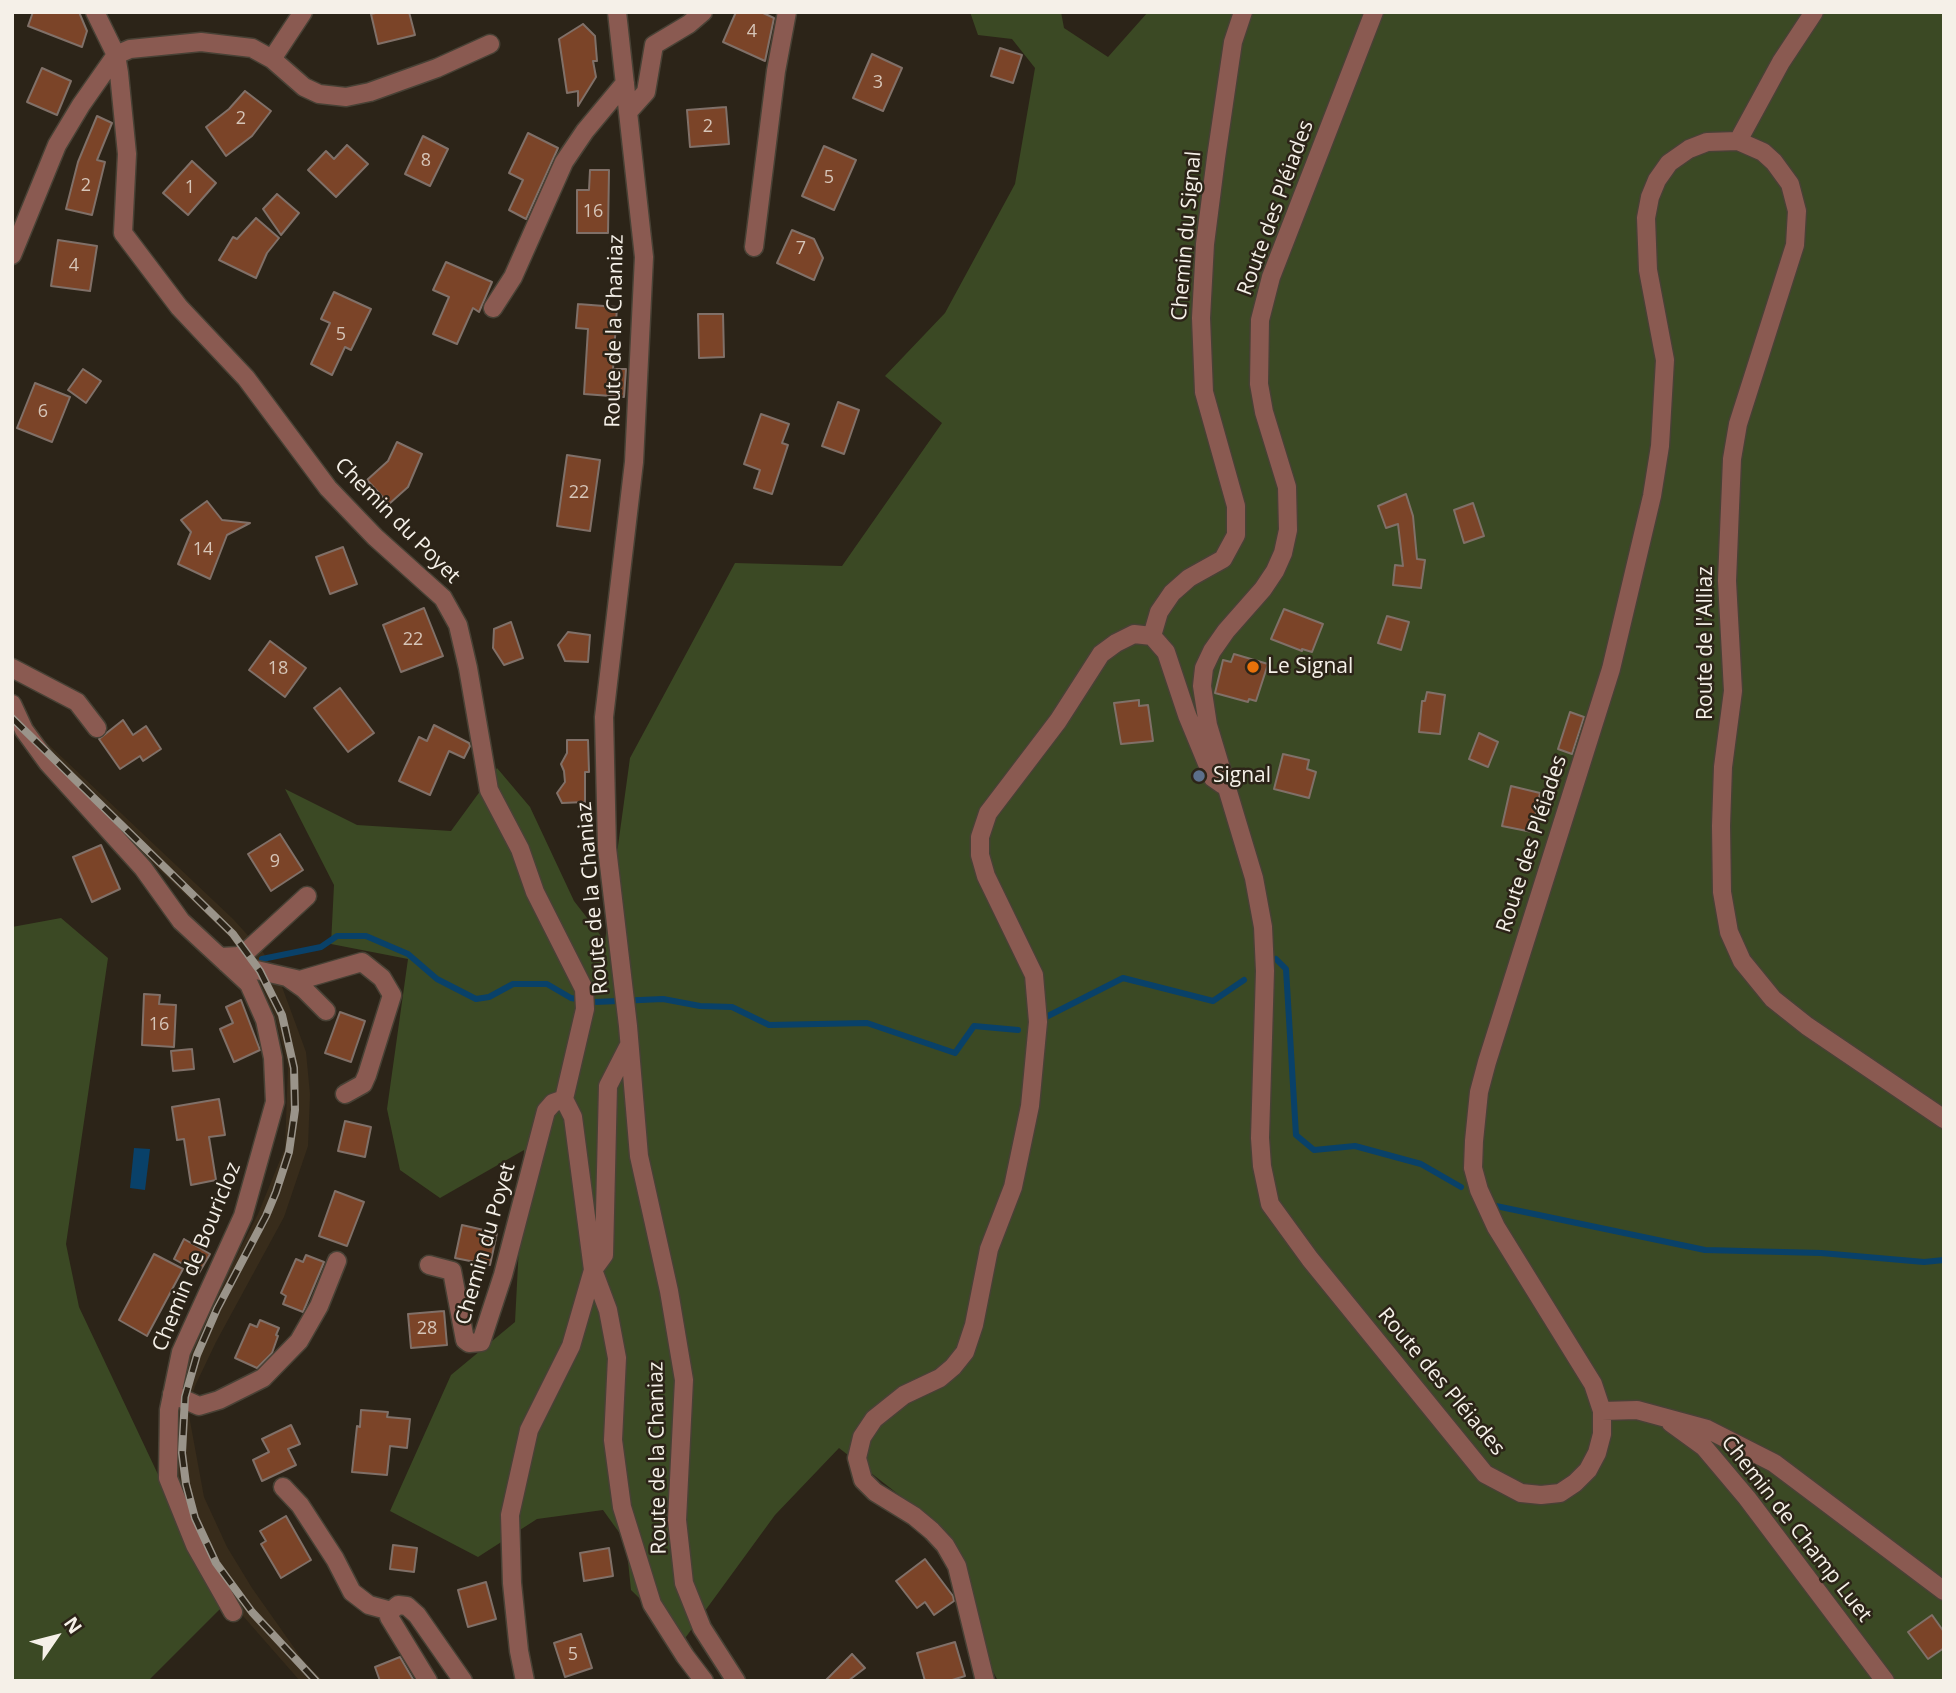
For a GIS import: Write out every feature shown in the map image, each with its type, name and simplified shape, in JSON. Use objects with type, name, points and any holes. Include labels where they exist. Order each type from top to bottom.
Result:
[{"type":"street","name":"Chemin du Poyet","points":[[95,12],[116,55],[127,155],[123,233],[179,307],[246,379],[328,488],[375,537],[443,597],[458,625],[489,790],[520,849],[535,892],[583,989],[585,1009],[564,1099],[553,1102],[546,1111],[503,1275],[481,1342],[469,1343],[465,1340],[453,1271],[429,1265]]},
{"type":"street","points":[[272,58],[303,12]]},
{"type":"street","name":"Route de la Chaniaz","points":[[617,12],[643,245],[643,271],[634,462],[604,717],[607,848],[629,1034],[639,1156],[669,1291],[684,1380],[677,1520],[684,1583],[702,1628],[736,1681]]},
{"type":"street","points":[[629,111],[646,92],[654,45],[689,24],[703,12]]},
{"type":"street","points":[[754,247],[776,71],[787,12]]},
{"type":"street","name":"Chemin du Signal","points":[[1152,636],[1158,612],[1172,593],[1189,578],[1223,559],[1236,535],[1236,506],[1204,392],[1201,318],[1205,244],[1216,158],[1233,42],[1243,12]]},
{"type":"street","name":"Route des Pléiades","points":[[1374,12],[1270,277],[1260,320],[1259,384],[1264,412],[1287,487],[1288,530],[1275,571],[1226,631],[1204,668],[1203,704],[1254,878],[1263,927],[1265,971],[1260,1138],[1262,1166],[1270,1204],[1310,1259],[1485,1474],[1521,1493],[1560,1493],[1588,1470],[1597,1453],[1602,1434],[1602,1410],[1593,1384],[1496,1227],[1479,1191],[1473,1168],[1479,1092],[1611,669],[1652,496],[1660,446],[1665,360],[1648,270],[1646,218],[1650,197],[1657,180],[1669,163],[1689,149],[1707,142],[1738,141]]},
{"type":"street","points":[[1738,141],[1781,62],[1814,12]]},
{"type":"street","points":[[12,255],[57,145],[116,55],[130,49],[201,42],[252,48],[272,58],[304,87],[318,94],[346,97],[370,92],[437,68],[490,44]]},
{"type":"street","points":[[493,308],[513,276],[564,162],[585,131],[625,83]]},
{"type":"street","name":"Route de l'Alliaz","points":[[1738,141],[1763,152],[1781,171],[1790,184],[1796,201],[1798,223],[1790,261],[1738,424],[1732,459],[1727,581],[1733,691],[1723,766],[1721,825],[1722,892],[1727,923],[1742,961],[1773,999],[1807,1026],[1944,1119]]},
{"type":"street","points":[[985,1681],[957,1566],[932,1531],[914,1516],[875,1492],[863,1480],[857,1458],[862,1437],[874,1419],[904,1395],[940,1378],[965,1352],[974,1325],[989,1249],[1013,1187],[1030,1106],[1038,1022],[1034,975],[986,876],[980,855],[980,837],[988,813],[1058,722],[1101,654],[1134,634],[1152,636],[1166,652],[1187,715],[1213,778],[1228,788]]},
{"type":"street","points":[[12,668],[78,702],[97,728]]},
{"type":"street","name":"Chemin de Bouricloz","points":[[12,705],[24,730],[48,763],[143,868],[181,922],[249,984],[265,1020],[273,1058],[275,1102],[243,1216],[181,1352],[169,1410],[168,1478],[195,1545],[233,1612]]},
{"type":"street","points":[[223,960],[247,951],[307,896]]},
{"type":"street","points":[[223,960],[300,980],[362,962],[382,978],[392,995],[368,1075],[363,1084],[345,1094]]},
{"type":"street","points":[[287,977],[304,989],[326,1011]]},
{"type":"street","points":[[525,1681],[512,1583],[510,1515],[529,1430],[571,1346],[593,1270],[604,1255],[608,1086],[629,1034]]},
{"type":"street","points":[[564,1099],[573,1116],[593,1270],[608,1310],[617,1358],[613,1440],[622,1507],[652,1604],[704,1681]]},
{"type":"street","points":[[172,1394],[199,1406],[219,1400],[263,1378],[299,1341],[319,1306],[337,1261]]},
{"type":"street","points":[[1602,1410],[1628,1409],[1661,1415],[1707,1429],[1774,1463],[1944,1591]]},
{"type":"street","name":"Chemin de Champ Luet","points":[[1661,1415],[1704,1447],[1713,1457],[1885,1681]]},
{"type":"street","points":[[283,1487],[300,1505],[335,1559],[352,1592],[369,1605],[391,1611]]},
{"type":"street","points":[[428,1681],[389,1617],[398,1605],[407,1606],[417,1615],[463,1681]]},
{"type":"shaded area","points":[[12,710],[233,919],[263,952],[281,984],[306,1052],[310,1094],[308,1146],[284,1217],[216,1342],[195,1386],[188,1410],[204,1497],[227,1547],[302,1659],[323,1681],[300,1681],[236,1608],[205,1561],[174,1473],[173,1432],[184,1376],[198,1332],[258,1214],[285,1148],[288,1066],[275,1016],[257,975],[229,936],[12,730]]},
{"type":"green space","points":[[970,12],[1061,12],[1064,28],[1108,57],[1148,12],[1944,12],[1944,1681],[998,1681],[990,1666],[966,1568],[949,1534],[839,1448],[775,1515],[683,1641],[631,1590],[626,1542],[603,1510],[537,1519],[478,1557],[390,1511],[451,1375],[515,1322],[524,1150],[440,1198],[400,1170],[387,1109],[408,959],[331,944],[334,885],[285,789],[357,825],[451,831],[497,768],[530,807],[574,901],[605,941],[630,758],[735,563],[842,566],[942,423],[885,376],[945,313],[1015,184],[1035,68],[1012,39],[978,35]]},
{"type":"green space","points":[[61,918],[108,958],[66,1244],[79,1307],[221,1608],[148,1681],[12,1681],[12,927]]},
{"type":"water","points":[[134,1148],[150,1149],[145,1190],[130,1188]]},
{"type":"building","points":[[33,12],[79,12],[87,31],[82,47],[28,26]]},
{"type":"building","points":[[409,12],[415,35],[378,44],[371,14]]},
{"type":"building","points":[[736,12],[761,12],[774,18],[765,61],[723,42]]},
{"type":"building","points":[[583,24],[595,36],[597,61],[593,61],[596,77],[578,106],[578,91],[567,93],[559,39]]},
{"type":"building","points":[[1000,48],[1022,55],[1013,83],[991,76]]},
{"type":"building","points":[[872,54],[902,68],[883,111],[853,98]]},
{"type":"building","points":[[42,68],[71,81],[57,115],[27,102]]},
{"type":"building","points":[[245,91],[271,111],[252,136],[226,156],[206,127],[229,109]]},
{"type":"building","points":[[726,107],[729,144],[690,147],[687,110]]},
{"type":"building","points":[[97,116],[112,123],[97,160],[105,162],[92,215],[66,209],[78,162]]},
{"type":"building","points":[[528,133],[558,148],[526,219],[509,210],[523,180],[509,173]]},
{"type":"building","points":[[423,136],[448,149],[430,186],[405,174]]},
{"type":"building","points":[[347,145],[368,164],[336,197],[308,170],[326,151],[334,159]]},
{"type":"building","points":[[824,146],[856,160],[834,210],[802,196]]},
{"type":"building","points":[[192,161],[216,183],[188,215],[163,193]]},
{"type":"building","points":[[590,170],[609,170],[608,233],[577,233],[577,190],[589,190]]},
{"type":"building","points":[[277,194],[299,213],[281,235],[263,209]]},
{"type":"building","points":[[256,218],[279,238],[267,253],[256,278],[219,260],[233,237],[237,239]]},
{"type":"building","points":[[792,230],[814,239],[823,258],[814,280],[777,263]]},
{"type":"building","points":[[58,240],[97,246],[90,291],[51,286]]},
{"type":"building","points":[[446,262],[492,282],[479,312],[473,308],[457,344],[433,334],[449,297],[433,290]]},
{"type":"building","points":[[334,292],[371,309],[351,350],[345,347],[332,375],[311,364],[330,323],[321,319]]},
{"type":"building","points":[[578,304],[617,307],[613,369],[626,369],[624,397],[584,394],[588,329],[576,328]]},
{"type":"building","points":[[698,314],[723,314],[724,357],[699,358]]},
{"type":"building","points":[[83,369],[101,381],[86,403],[68,390]]},
{"type":"building","points":[[35,383],[70,397],[52,442],[17,428]]},
{"type":"building","points":[[838,402],[859,410],[844,454],[822,446]]},
{"type":"building","points":[[761,414],[789,424],[782,443],[788,445],[772,494],[754,488],[760,470],[744,464]]},
{"type":"building","points":[[397,442],[422,454],[408,487],[389,504],[367,480],[388,461]]},
{"type":"building","points":[[567,455],[600,460],[590,531],[557,526]]},
{"type":"building","points":[[1406,494],[1413,516],[1417,559],[1425,560],[1421,588],[1393,585],[1395,565],[1403,566],[1398,524],[1386,528],[1378,506]]},
{"type":"building","points":[[207,501],[222,520],[250,523],[227,535],[210,579],[178,564],[191,532],[181,520]]},
{"type":"building","points":[[1473,503],[1484,536],[1464,543],[1454,510]]},
{"type":"building","points":[[343,547],[357,584],[330,594],[316,557]]},
{"type":"building","points":[[424,608],[443,656],[401,672],[383,625]]},
{"type":"building","points":[[1284,609],[1323,624],[1312,652],[1271,639]]},
{"type":"building","points":[[1387,616],[1409,622],[1401,650],[1378,643]]},
{"type":"building","points":[[511,622],[523,658],[504,665],[493,648],[494,629]]},
{"type":"building","points":[[568,632],[590,635],[588,662],[565,661],[558,645]]},
{"type":"building","points":[[270,641],[306,668],[285,697],[249,670]]},
{"type":"building","points":[[1234,654],[1268,664],[1256,701],[1249,699],[1248,702],[1215,693],[1223,660],[1231,662]]},
{"type":"building","points":[[340,688],[374,733],[348,752],[314,708]]},
{"type":"building","points":[[1427,692],[1445,695],[1440,734],[1419,732],[1422,701],[1425,701]]},
{"type":"building","points":[[1139,700],[1139,706],[1148,705],[1153,741],[1121,744],[1114,703]]},
{"type":"building","points":[[1570,712],[1584,717],[1572,754],[1558,749]]},
{"type":"building","points":[[123,720],[133,735],[146,726],[161,749],[143,761],[140,756],[120,769],[99,739]]},
{"type":"building","points":[[434,725],[470,746],[464,758],[449,751],[430,795],[399,781],[419,737],[427,741]]},
{"type":"building","points":[[1479,733],[1498,742],[1488,767],[1469,759]]},
{"type":"building","points":[[567,740],[588,740],[589,772],[585,772],[585,802],[562,803],[557,793],[565,782],[561,764],[567,753]]},
{"type":"building","points":[[1283,754],[1309,760],[1307,769],[1316,772],[1309,798],[1274,789]]},
{"type":"building","points":[[1511,786],[1540,793],[1532,832],[1502,826]]},
{"type":"building","points":[[280,834],[303,870],[271,891],[248,854]]},
{"type":"building","points":[[101,845],[120,889],[92,902],[73,857]]},
{"type":"building","points":[[144,994],[160,995],[159,1004],[176,1005],[174,1047],[142,1045]]},
{"type":"building","points":[[241,1000],[260,1050],[234,1062],[220,1029],[233,1023],[226,1007]]},
{"type":"building","points":[[340,1012],[365,1021],[351,1062],[325,1053]]},
{"type":"building","points":[[192,1049],[194,1069],[173,1071],[171,1051]]},
{"type":"building","points":[[219,1099],[225,1135],[209,1137],[216,1180],[191,1185],[184,1139],[177,1140],[172,1107]]},
{"type":"building","points":[[345,1121],[371,1127],[365,1157],[338,1151]]},
{"type":"building","points":[[335,1191],[364,1202],[347,1246],[319,1236]]},
{"type":"building","points":[[462,1225],[497,1233],[490,1265],[455,1258]]},
{"type":"building","points":[[184,1239],[210,1254],[199,1273],[174,1259]]},
{"type":"building","points":[[154,1254],[183,1269],[147,1336],[119,1320]]},
{"type":"building","points":[[306,1255],[324,1262],[303,1312],[283,1304],[286,1296],[281,1293],[296,1259],[303,1262]]},
{"type":"building","points":[[444,1311],[447,1345],[411,1348],[408,1314]]},
{"type":"building","points":[[260,1320],[279,1328],[272,1353],[257,1368],[235,1358],[250,1324],[257,1327]]},
{"type":"building","points":[[361,1410],[388,1412],[387,1417],[410,1419],[407,1448],[390,1446],[387,1475],[352,1472]]},
{"type":"building","points":[[291,1425],[300,1444],[288,1449],[296,1465],[262,1481],[253,1460],[269,1452],[262,1439]]},
{"type":"building","points":[[286,1516],[311,1560],[281,1578],[261,1544],[266,1541],[260,1531]]},
{"type":"building","points":[[393,1545],[417,1548],[414,1572],[390,1569]]},
{"type":"building","points":[[609,1548],[613,1576],[584,1581],[580,1553]]},
{"type":"building","points":[[925,1559],[954,1601],[934,1615],[925,1602],[917,1608],[896,1581]]},
{"type":"building","points":[[486,1582],[496,1619],[468,1627],[458,1590]]},
{"type":"building","points":[[1932,1615],[1944,1632],[1944,1648],[1928,1659],[1908,1632]]},
{"type":"building","points":[[581,1634],[592,1668],[565,1677],[554,1643]]},
{"type":"building","points":[[955,1642],[965,1676],[949,1681],[925,1681],[917,1653]]},
{"type":"building","points":[[852,1654],[865,1668],[848,1681],[825,1681]]},
{"type":"building","points":[[400,1657],[414,1681],[380,1681],[375,1667]]},
{"type":"waterway","points":[[262,959],[321,947],[337,936],[366,936],[408,954],[437,979],[476,999],[489,997],[513,984],[547,984],[571,998],[595,1002],[663,999],[700,1006],[732,1007],[769,1025],[867,1023],[955,1053],[974,1026],[1018,1030]]},
{"type":"waterway","points":[[1276,959],[1286,969],[1296,1135],[1314,1150],[1355,1146],[1421,1164],[1461,1187]]},
{"type":"waterway","points":[[1044,1018],[1123,978],[1213,1001],[1244,980]]},
{"type":"waterway","points":[[1496,1206],[1705,1250],[1821,1253],[1924,1262],[1944,1260]]},
{"type":"railway","points":[[12,718],[233,934],[260,971],[282,1015],[294,1068],[295,1110],[289,1152],[266,1216],[217,1309],[197,1355],[185,1397],[182,1453],[186,1484],[195,1518],[216,1563],[252,1612],[316,1681]]},
{"type":"place","name":"Le Signal","points":[[1253,667]]},
{"type":"place","name":"Signal","points":[[1199,776]]}]
